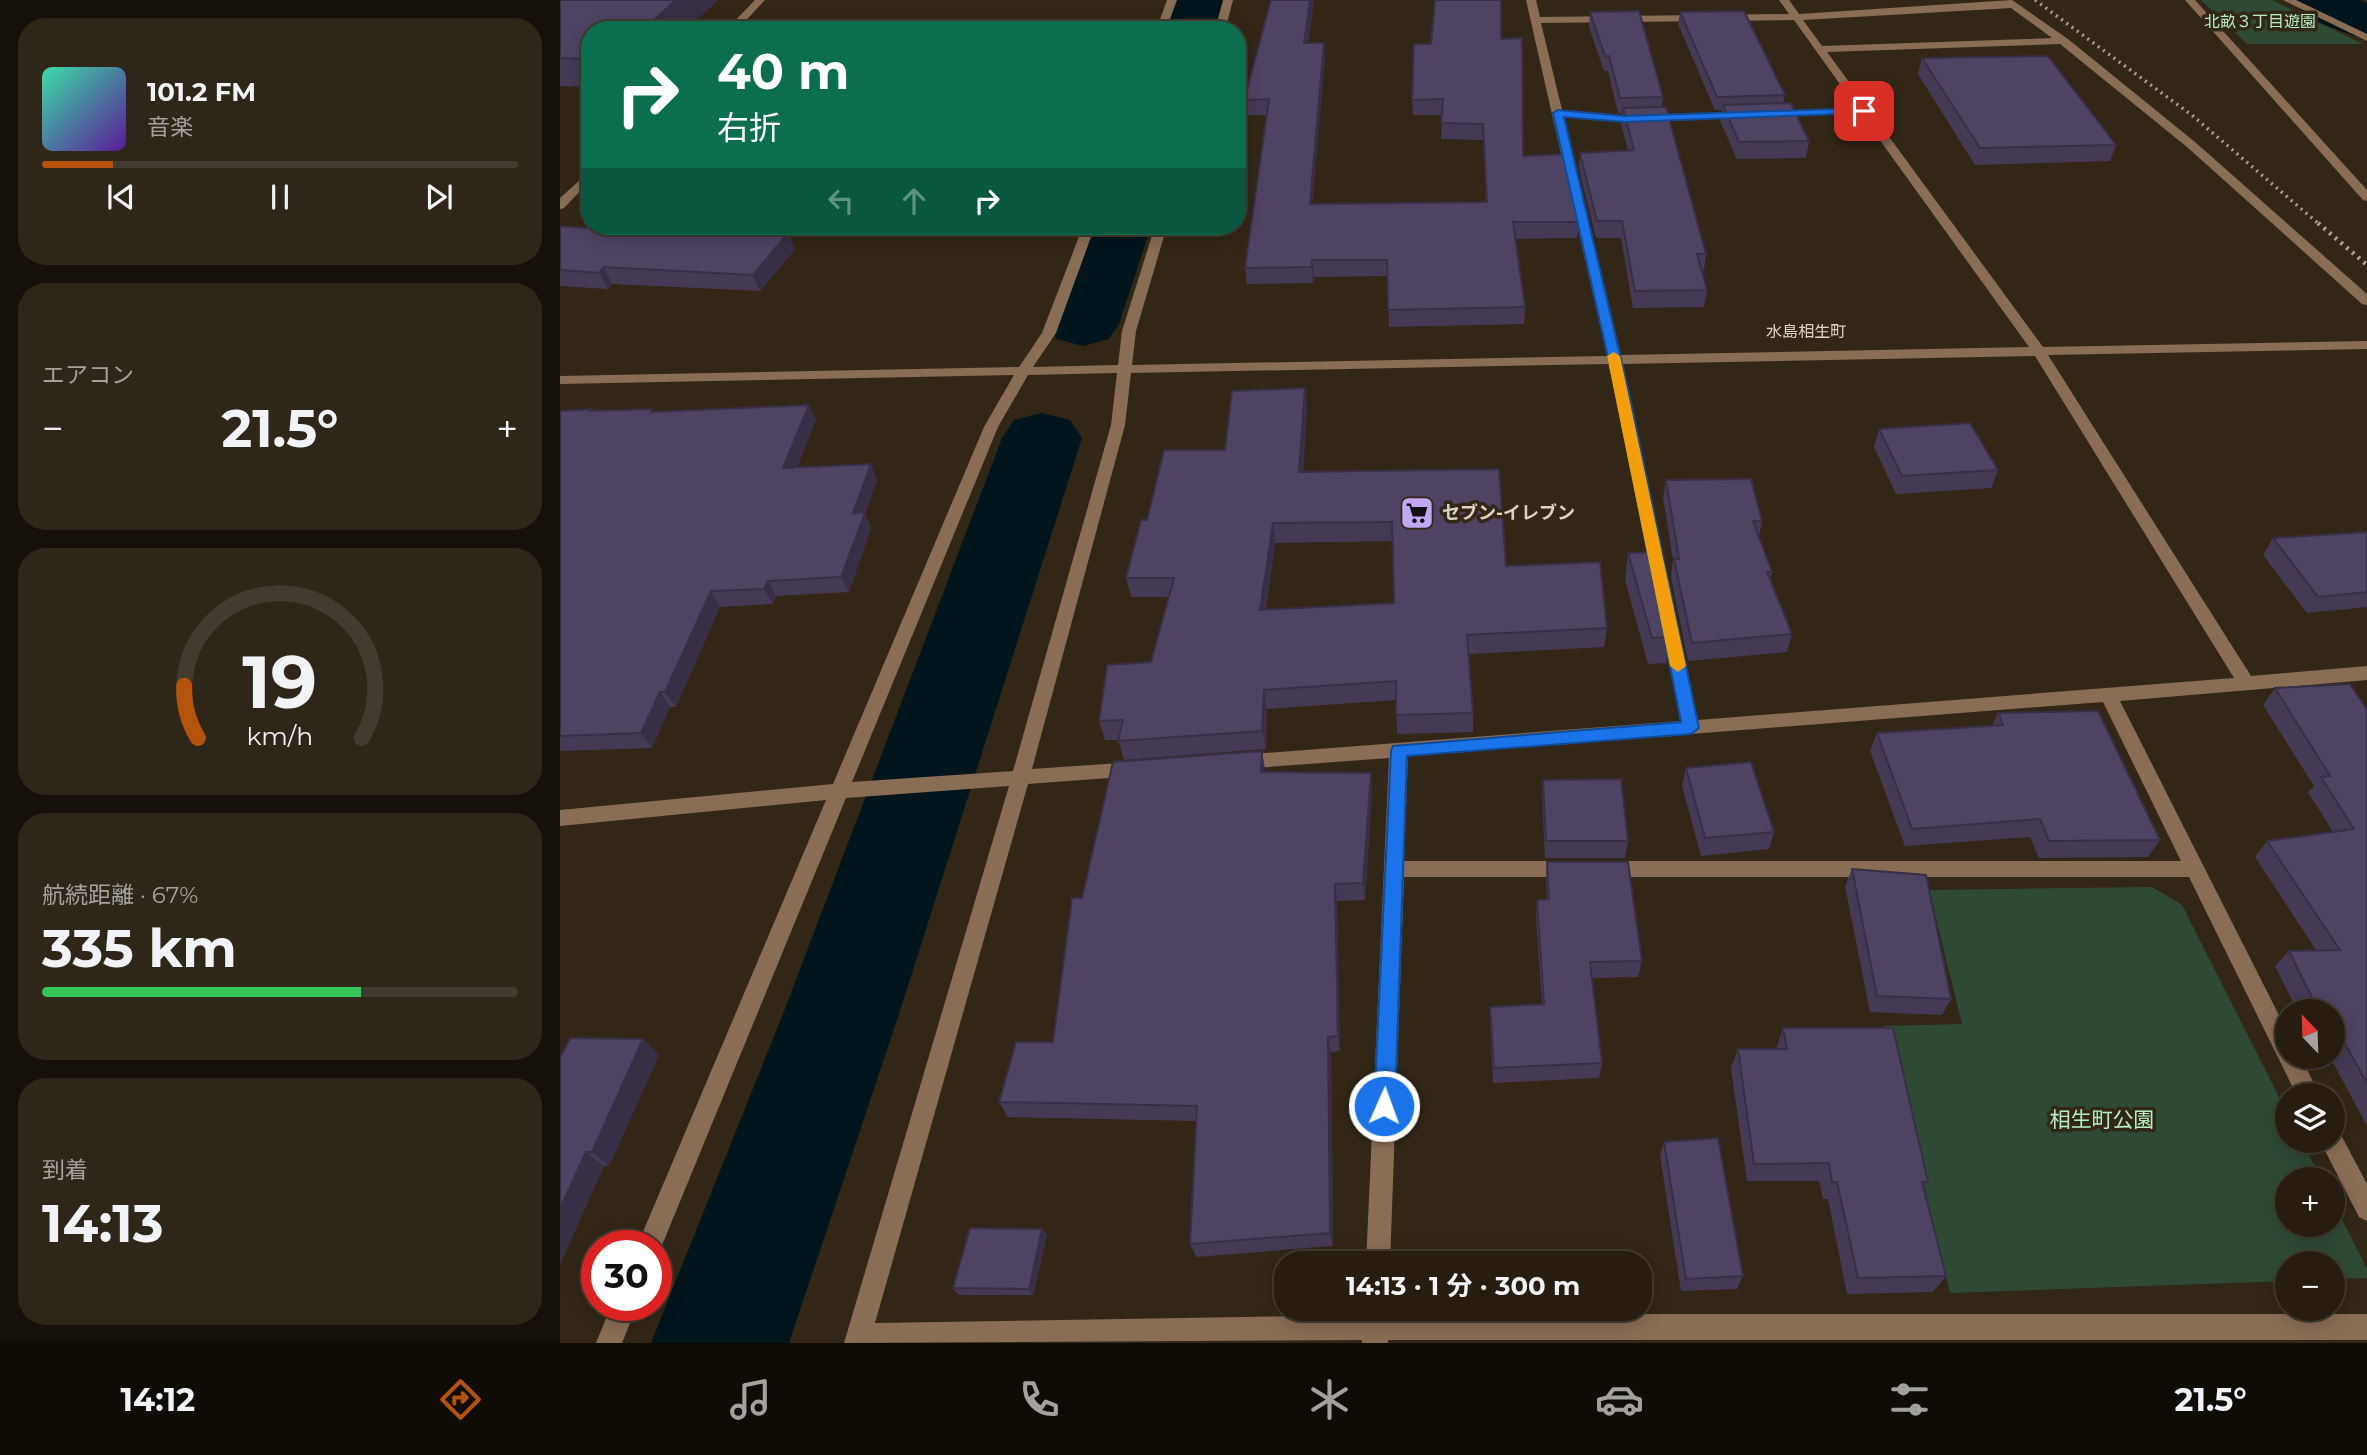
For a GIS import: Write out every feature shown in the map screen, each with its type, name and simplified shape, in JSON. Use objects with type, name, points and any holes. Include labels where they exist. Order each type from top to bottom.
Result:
[{"type":"street","points":[[740,21],[760,0]]},
{"type":"street","points":[[1164,21],[1172,0]]},
{"type":"street","points":[[1222,21],[1228,0]]},
{"type":"street","points":[[1531,0],[1615,361],[1691,728]]},
{"type":"street","points":[[1784,0],[2040,353],[2246,683]]},
{"type":"street","points":[[2190,0],[2367,197]]},
{"type":"street","points":[[2288,0],[2367,38]]},
{"type":"street","points":[[1536,20],[1796,17],[2009,2],[2064,41],[2149,109],[2275,216],[2367,301]]},
{"type":"street","points":[[1819,49],[2064,41]]},
{"type":"street","points":[[1558,113],[1625,119],[1864,111]]},
{"type":"street","points":[[560,205],[581,183]]},
{"type":"street","points":[[656,1230],[991,427],[1049,333],[1086,235]]},
{"type":"street","points":[[1158,235],[1129,331],[1118,425],[858,1340],[1375,1326],[2367,1327]]},
{"type":"street","points":[[560,380],[2367,345]]},
{"type":"street","points":[[1218,763],[1399,751],[2367,673]]},
{"type":"street","points":[[2108,695],[2275,1030]]},
{"type":"street","points":[[1379,1251],[1399,751]]},
{"type":"street","points":[[560,818],[837,791],[1149,768]]},
{"type":"street","points":[[1394,869],[2193,869]]},
{"type":"street","points":[[2338,1153],[2367,1209]]},
{"type":"street","points":[[609,1343],[618,1321]]},
{"type":"green space","name":"北畝３丁目遊園","points":[[2201,0],[2272,0],[2363,44],[2247,44]]},
{"type":"green space","name":"相生町公園","points":[[2152,887],[2182,905],[2275,1089],[2275,1153],[2308,1153],[2315,1167],[2275,1167],[2275,1237],[2345,1237],[2345,1226],[2367,1269],[2367,1278],[2345,1279],[2345,1251],[2275,1251],[2275,1281],[1950,1293],[1885,1026],[1962,1024],[1929,890]]},
{"type":"building","points":[[560,0],[676,0],[653,21],[581,21],[581,59],[560,58]]},
{"type":"building","points":[[1271,0],[1310,0],[1304,43],[1324,43],[1310,204],[1487,202],[1483,124],[1441,123],[1443,99],[1412,100],[1414,44],[1431,44],[1435,0],[1501,0],[1501,39],[1522,38],[1523,156],[1563,154],[1579,222],[1513,222],[1525,307],[1388,310],[1387,260],[1312,260],[1312,267],[1245,268],[1269,99],[1246,100]]},
{"type":"building","points":[[1639,11],[1663,97],[1620,98],[1609,56],[1605,56],[1590,12]]},
{"type":"building","points":[[1744,11],[1785,95],[1717,97],[1680,12]]},
{"type":"building","points":[[2048,56],[2116,145],[1980,148],[1922,58]]},
{"type":"building","points":[[1791,103],[1809,141],[1739,142],[1723,105]]},
{"type":"building","points":[[1666,107],[1706,254],[1697,254],[1707,290],[1635,291],[1622,221],[1597,221],[1580,153],[1634,150],[1623,108]]},
{"type":"building","points":[[560,226],[581,228],[581,235],[786,235],[753,275],[604,267],[599,273],[560,270]]},
{"type":"building","points":[[1305,388],[1299,472],[1499,469],[1506,566],[1600,562],[1607,628],[1467,635],[1473,713],[1396,715],[1396,681],[1264,690],[1262,731],[1118,741],[1123,720],[1099,721],[1107,665],[1151,662],[1174,578],[1126,578],[1141,520],[1147,520],[1164,450],[1225,450],[1232,391]],"holes":[[[1392,522],[1394,603],[1260,610],[1273,523]]]},
{"type":"building","points":[[809,405],[783,468],[871,464],[853,513],[865,512],[841,577],[768,581],[764,589],[711,591],[665,692],[660,692],[641,733],[560,736],[560,411],[652,409],[651,412]]},
{"type":"building","points":[[1970,423],[1998,470],[1902,476],[1879,429]]},
{"type":"building","points":[[1751,479],[1762,521],[1753,521],[1772,572],[1767,572],[1792,634],[1692,643],[1674,559],[1679,559],[1666,480]]},
{"type":"building","points":[[2367,532],[2367,592],[2318,597],[2273,538]]},
{"type":"building","points":[[1653,552],[1671,637],[1652,638],[1628,553]]},
{"type":"building","points":[[2350,684],[2367,710],[2367,1083],[2345,1044],[2345,999],[2313,999],[2289,951],[2340,950],[2267,841],[2354,829],[2321,777],[2330,776],[2275,688]]},
{"type":"building","points":[[2098,711],[2160,840],[2049,841],[2040,819],[1912,829],[1877,733],[2003,725],[1998,713]]},
{"type":"building","points":[[1262,751],[1261,772],[1371,773],[1363,883],[1335,884],[1338,1036],[1328,1037],[1330,1233],[1190,1244],[1197,1106],[999,1102],[1016,1042],[1053,1042],[1072,898],[1082,898],[1113,762]]},
{"type":"building","points":[[1751,762],[1774,832],[1705,838],[1686,768]]},
{"type":"building","points":[[1621,779],[1628,841],[1546,841],[1543,780]]},
{"type":"building","points":[[1547,862],[1628,862],[1642,961],[1590,962],[1602,1063],[1494,1068],[1490,1007],[1544,1004],[1537,900],[1549,899]]},
{"type":"building","points":[[1852,869],[1926,875],[1951,999],[1877,996]]},
{"type":"building","points":[[1783,1028],[1893,1028],[1928,1182],[1922,1182],[1946,1276],[1858,1278],[1837,1182],[1832,1182],[1829,1163],[1754,1164],[1738,1049],[1787,1049]]},
{"type":"building","points":[[570,1038],[643,1039],[592,1152],[586,1152],[560,1209],[560,1058]]},
{"type":"building","points":[[1718,1138],[1743,1276],[1686,1279],[1664,1142]]},
{"type":"building","points":[[970,1228],[1042,1229],[1029,1289],[953,1288]]},
{"type":"waterway","points":[[1192,21],[1199,0]]},
{"type":"waterway","points":[[1206,21],[1212,0]]},
{"type":"waterway","points":[[2318,0],[2367,23]]},
{"type":"waterway","points":[[1083,324],[1115,235]]},
{"type":"waterway","points":[[1106,323],[1136,235]]},
{"type":"waterway","points":[[720,1343],[841,1014],[1042,438]]},
{"type":"waterway","points":[[761,1343],[1071,438]]},
{"type":"railway","points":[[2035,0],[2193,116],[2320,225]]},
{"type":"railway","points":[[2318,223],[2367,265]]},
{"type":"slow traffic","points":[[1614,356],[1678,666]]},
{"type":"place","name":"セブン-イレブン","points":[[1417,513]]},
{"type":"district","name":"水島相生町","points":[[1806,331]]},
{"type":"route","points":[[1384,1106],[1399,751],[1691,728],[1623,393],[1558,113],[1625,119],[1864,111]]}]
